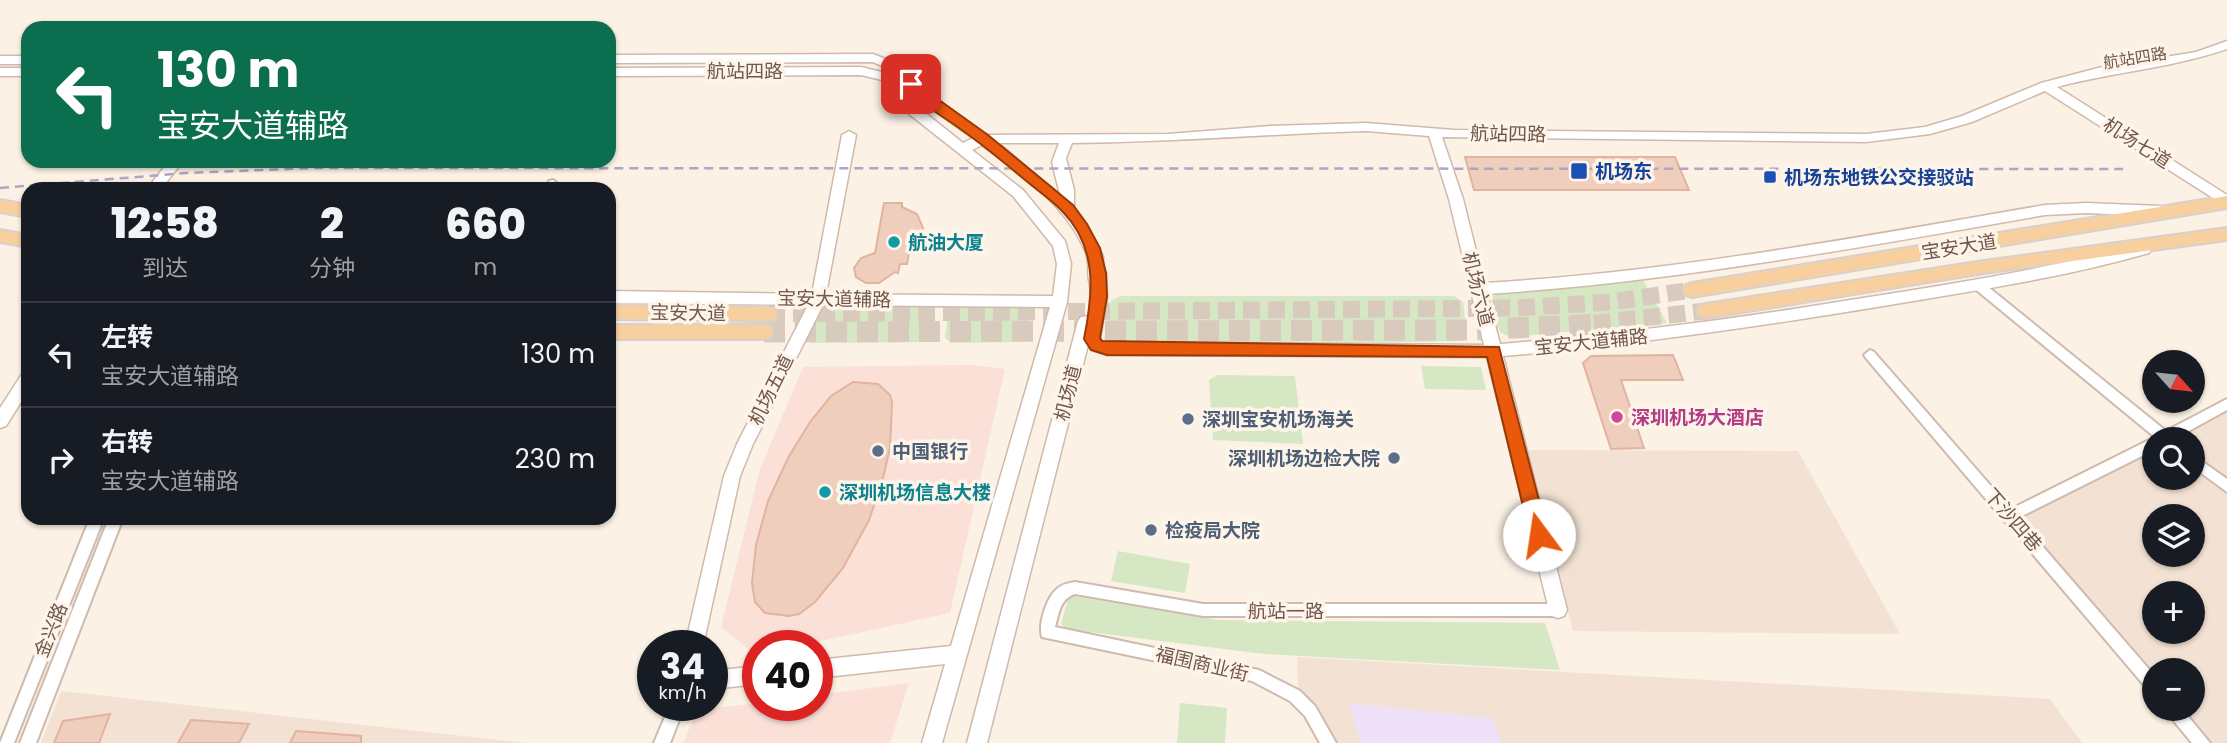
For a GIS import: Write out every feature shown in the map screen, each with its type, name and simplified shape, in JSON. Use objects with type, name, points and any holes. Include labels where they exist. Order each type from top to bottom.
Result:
[{"type":"main road","name":"航站四路","points":[[2046,86],[2062,74],[2091,65],[2167,54],[2227,37]]},
{"type":"main road","name":"航站四路","points":[[964,148],[983,138],[1207,137],[1366,127],[1434,132],[1866,138],[1925,131],[1950,125],[2046,86],[2098,72],[2186,58],[2227,45]]},
{"type":"main road","name":"航站四路","points":[[616,60],[873,58],[902,69],[919,93],[983,138]]},
{"type":"main road","points":[[0,60],[21,60]]},
{"type":"main road","name":"航站四路","points":[[616,72],[861,71],[880,74]]},
{"type":"main road","points":[[0,72],[21,72]]},
{"type":"main road","name":"机场道","points":[[880,74],[891,83],[904,103],[1018,193],[1060,245],[1065,264],[1059,302],[932,743]]},
{"type":"main road","name":"机场七道","points":[[2046,86],[2227,202]]},
{"type":"main road","name":"机场六道","points":[[1434,132],[1456,199],[1558,610]]},
{"type":"main road","name":"机场五道","points":[[698,630],[732,476],[818,299],[849,135]]},
{"type":"main road","points":[[983,138],[1068,208],[1093,248],[1099,273]]},
{"type":"main road","points":[[1068,208],[1066,184],[1057,158],[1069,138]]},
{"type":"main road","points":[[160,182],[170,168]]},
{"type":"main road","name":"宝安大道","points":[[1692,290],[2227,202]]},
{"type":"main road","points":[[0,206],[21,210]]},
{"type":"main road","points":[[1478,289],[1640,275],[2045,210],[2086,208],[2180,211]]},
{"type":"main road","name":"宝安大道","points":[[1706,311],[1984,267],[2227,234]]},
{"type":"main road","points":[[2,238],[21,240]]},
{"type":"main road","name":"宝安大道辅路","points":[[1099,273],[1100,297],[1092,339],[1097,346],[1107,349],[1493,351],[1614,341],[1719,327],[2063,270],[2154,246]]},
{"type":"main road","name":"机场道","points":[[977,743],[1099,273]]},
{"type":"main road","name":"宝安大道辅路","points":[[616,296],[1059,302]]},
{"type":"main road","name":"宝安大道","points":[[616,312],[766,323],[616,332]]},
{"type":"main road","points":[[0,421],[21,389]]},
{"type":"main road","points":[[833,667],[957,654]]},
{"type":"street","points":[[1978,285],[2150,427]]},
{"type":"street","name":"下沙四巷","points":[[1870,355],[2142,672]]},
{"type":"street","points":[[2186,427],[2227,404]]},
{"type":"street","points":[[2010,516],[2142,450]]},
{"type":"street","points":[[2205,469],[2227,486]]},
{"type":"street","name":"金兴路","points":[[6,743],[94,525]]},
{"type":"street","name":"金兴路","points":[[28,743],[113,525]]},
{"type":"street","name":"航站一路","points":[[1047,632],[1058,594],[1065,589],[1075,588],[1203,610],[1558,610]]},
{"type":"street","name":"福围商业街","points":[[1047,632],[1254,675],[1295,696],[1310,711],[1328,743]]},
{"type":"street","points":[[662,743],[671,721]]},
{"type":"street","points":[[2184,721],[2203,743]]},
{"type":"shaded area","name":"深圳机场信息大楼","points":[[972,365],[1005,369],[950,613],[833,638],[833,630],[742,630],[742,644],[721,627],[760,469],[803,367]]},
{"type":"shaded area","points":[[2227,404],[2227,743],[2202,743],[2183,721],[2205,721],[2205,658],[2142,658],[2142,672],[2010,516],[2142,450],[2142,490],[2205,490],[2205,427],[2185,427]]},
{"type":"shaded area","points":[[1527,450],[1798,451],[1900,634],[1573,631]]},
{"type":"shaded area","points":[[1297,657],[2050,699],[2082,743],[1334,743],[1325,721],[1313,705],[1298,693]]},
{"type":"shaded area","points":[[909,683],[890,743],[683,743],[692,721],[728,721],[728,706],[742,705],[742,721],[833,721],[833,693]]},
{"type":"shaded area","points":[[61,691],[525,743],[41,743]]},
{"type":"shaded area","points":[[1349,703],[1493,718],[1501,743],[1360,743]]},
{"type":"green space","points":[[1643,280],[1667,323],[1510,337],[1500,332],[1492,301],[1497,294]]},
{"type":"green space","points":[[1120,296],[1454,296],[1463,302],[1467,334],[1464,340],[1459,341],[1409,342],[1106,341],[1104,339],[1111,301]]},
{"type":"green space","points":[[826,304],[929,304],[927,338],[922,342],[811,343],[807,338]]},
{"type":"green space","points":[[952,305],[1025,306],[1030,314],[1023,337],[1018,342],[951,343],[945,338],[949,309]]},
{"type":"green space","points":[[1421,366],[1481,367],[1486,390],[1425,389]]},
{"type":"green space","points":[[1218,375],[1295,376],[1303,444],[1213,440],[1209,380]]},
{"type":"green space","points":[[1118,551],[1190,564],[1185,593],[1111,581]]},
{"type":"green space","points":[[1073,596],[1218,620],[1545,623],[1560,670],[1264,654],[1074,630],[1061,623],[1068,600]]},
{"type":"green space","points":[[1180,703],[1227,708],[1225,743],[1177,743]]},
{"type":"building","points":[[1465,157],[1675,157],[1689,190],[1474,190]]},
{"type":"building","name":"航油大厦","points":[[884,203],[902,203],[902,207],[917,214],[923,228],[921,235],[912,235],[907,264],[900,264],[898,273],[895,272],[879,283],[866,283],[856,277],[854,268],[861,258],[875,253]]},
{"type":"building","name":"深圳机场大酒店","points":[[1673,355],[1683,380],[1621,380],[1644,448],[1611,449],[1583,363],[1591,356]]},
{"type":"building","name":"深圳机场信息大楼","points":[[853,382],[878,384],[890,395],[892,402],[890,448],[869,520],[843,568],[815,602],[799,614],[789,616],[765,613],[755,602],[752,583],[756,545],[768,501],[788,458],[810,422],[831,396]]},
{"type":"building","points":[[110,714],[99,743],[54,743],[63,721]]},
{"type":"building","points":[[191,720],[249,724],[239,743],[178,743]]},
{"type":"building","points":[[296,731],[361,736],[361,743],[290,743]]},
{"type":"tunnel","points":[[768,314],[1516,308],[1611,302],[1692,290]]},
{"type":"tunnel","points":[[1578,325],[1706,311]]},
{"type":"tunnel","points":[[1578,325],[1601,324]]},
{"type":"tunnel","points":[[764,332],[1469,330],[1578,325]]},
{"type":"tunnel","points":[[1569,326],[1578,325]]},
{"type":"railway","points":[[74,182],[186,173],[315,168]]},
{"type":"railway","points":[[315,168],[2123,169]]},
{"type":"railway","points":[[0,188],[21,186]]},
{"type":"place","name":"机场东","points":[[1579,171]]},
{"type":"place","name":"机场东地铁公交接驳站","points":[[1770,177]]},
{"type":"place","name":"航油大厦","points":[[894,242]]},
{"type":"place","name":"深圳机场大酒店","points":[[1617,417]]},
{"type":"place","name":"深圳宝安机场海关","points":[[1188,419]]},
{"type":"place","name":"中国银行","points":[[878,451]]},
{"type":"place","name":"深圳机场边检大院","points":[[1394,458]]},
{"type":"place","name":"深圳机场信息大楼","points":[[825,492]]},
{"type":"place","name":"检疫局大院","points":[[1151,530]]},
{"type":"route","points":[[911,84],[919,93],[983,138],[1068,208],[1093,248],[1099,273],[1100,297],[1092,334],[1097,346],[1107,349],[1493,351],[1539,535]]}]
